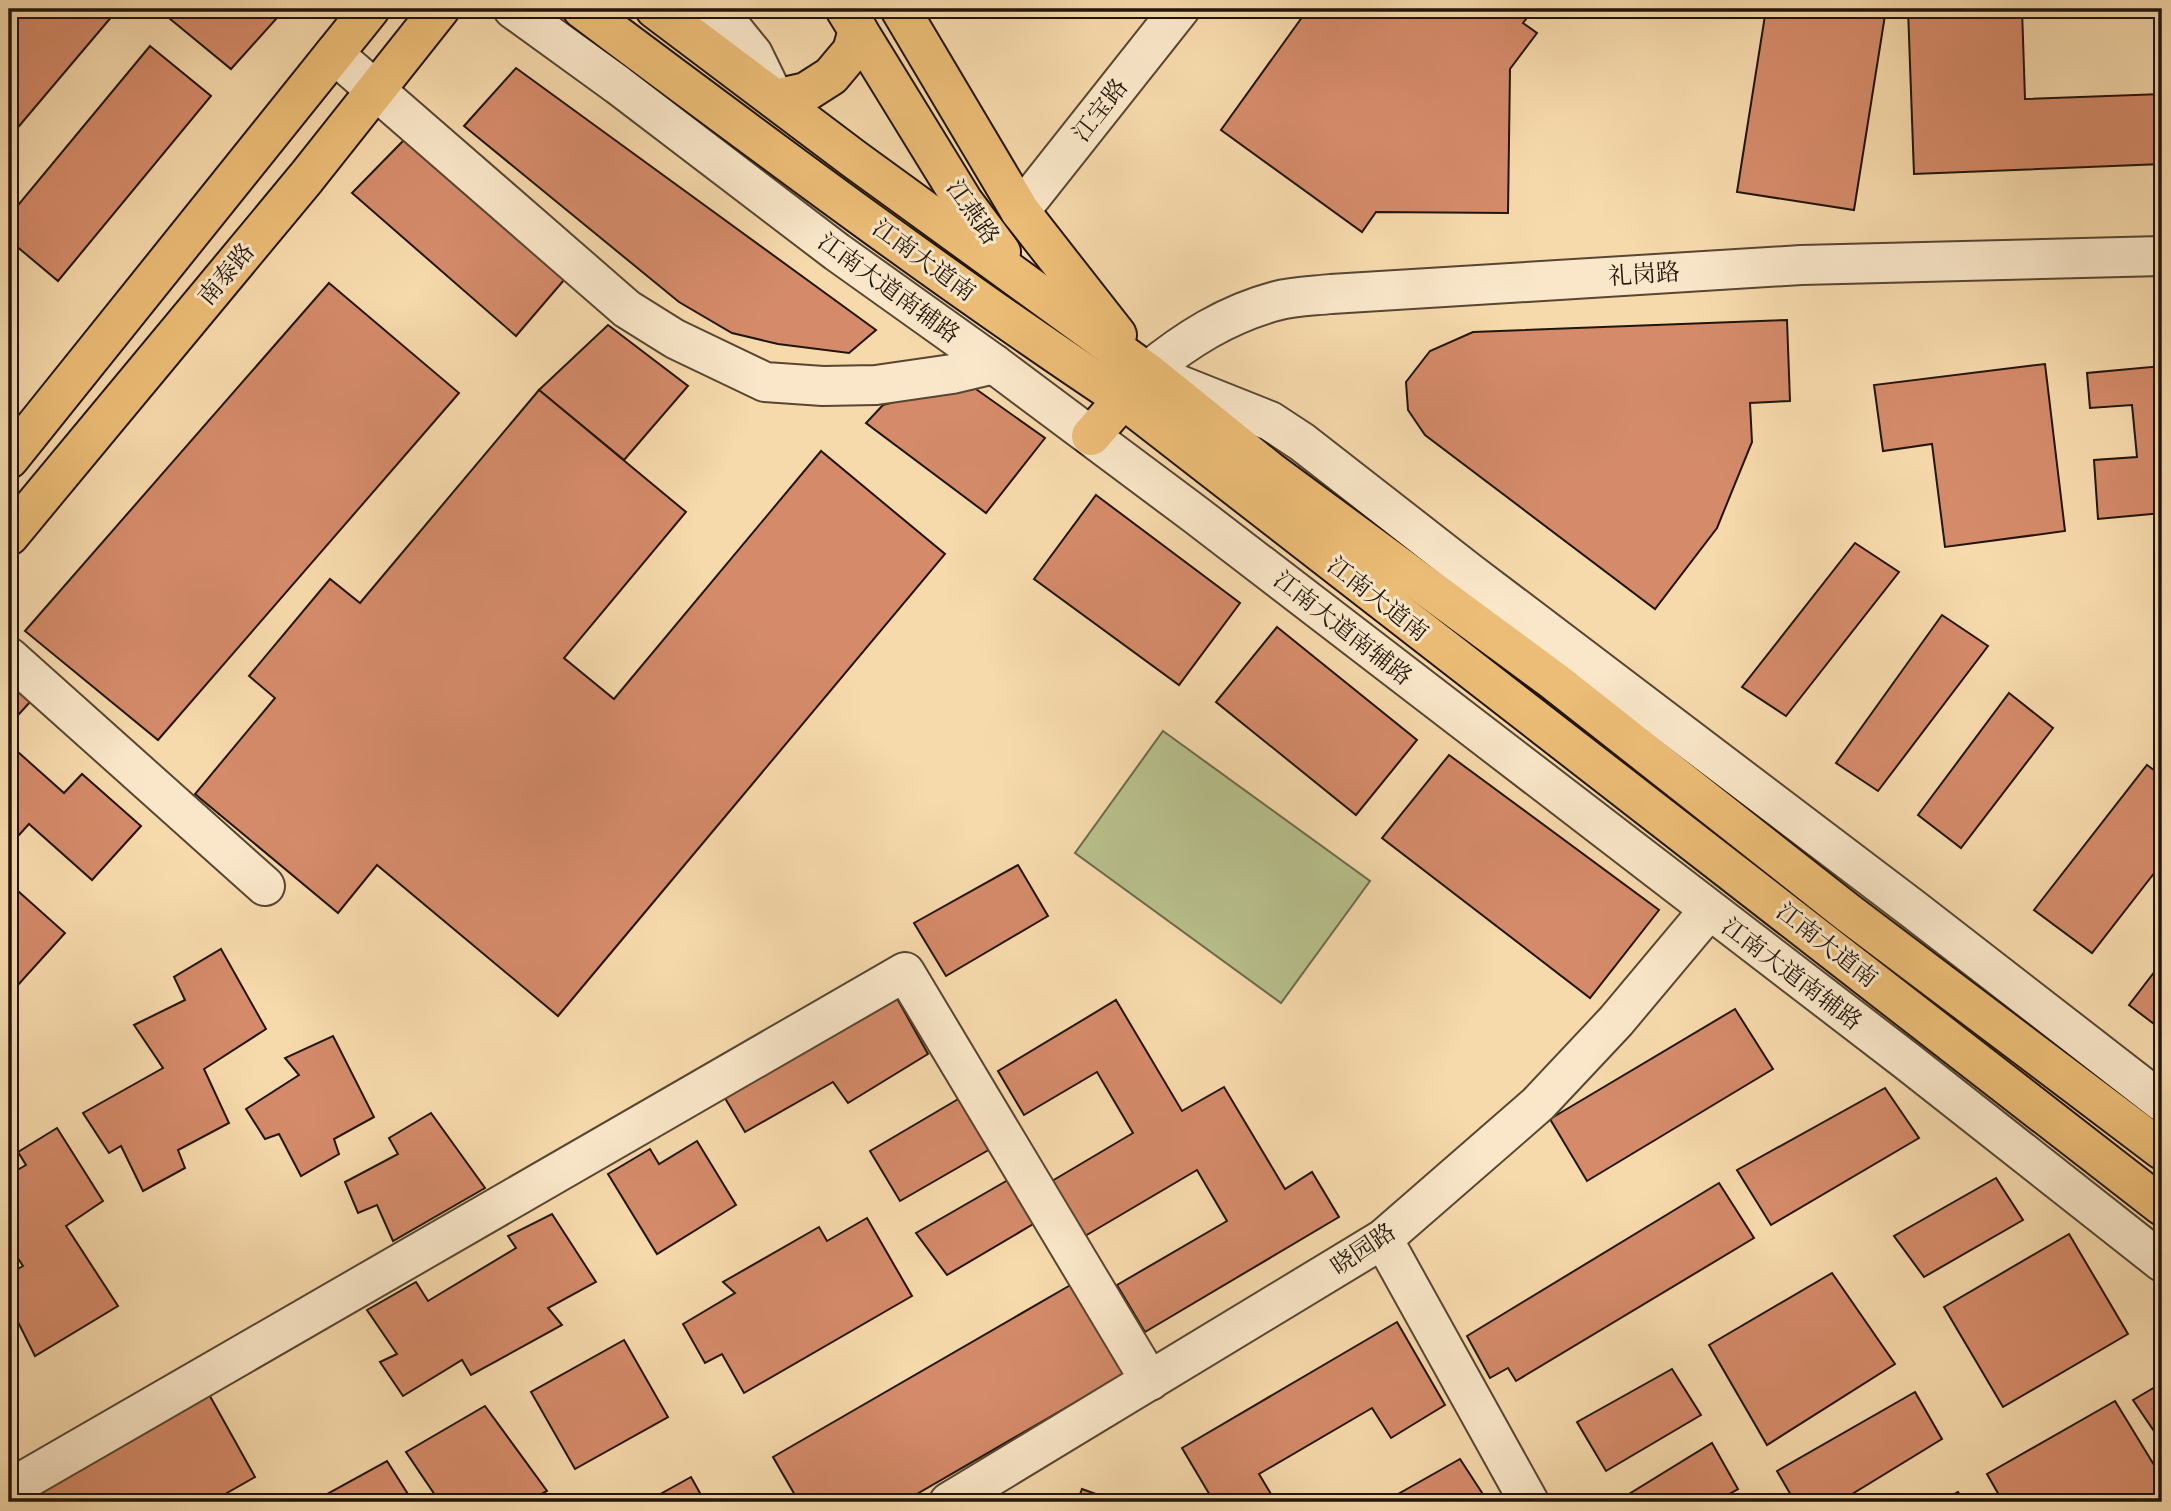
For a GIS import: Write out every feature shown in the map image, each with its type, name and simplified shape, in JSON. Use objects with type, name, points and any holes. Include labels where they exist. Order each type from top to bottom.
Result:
[{"type":"main road","points":[[9,459],[370,9]]},
{"type":"main road","name":"南泰路","points":[[9,536],[306,178],[440,9]]},
{"type":"main road","name":"江南大道南","points":[[582,9],[1048,349],[1135,385],[1565,666],[1847,912],[2162,1150]]},
{"type":"main road","name":"江南大道南","points":[[655,9],[1026,284]]},
{"type":"main road","name":"江燕路","points":[[900,9],[1020,211],[1135,385]]},
{"type":"main road","points":[[775,99],[806,92],[831,76],[852,51],[851,19]]},
{"type":"main road","name":"江燕路","points":[[851,19],[963,201],[1026,284],[1087,361],[1135,385]]},
{"type":"main road","points":[[1091,436],[1135,385]]},
{"type":"main road","name":"江南大道南","points":[[1135,385],[1526,712],[2162,1206]]},
{"type":"street","name":"江南大道南辅路","points":[[513,9],[618,85],[837,252],[1196,514],[1907,1061],[2162,1262]]},
{"type":"street","points":[[711,9],[727,22],[753,54],[775,99]]},
{"type":"street","name":"江宝路","points":[[1020,211],[1180,9]]},
{"type":"street","points":[[334,54],[627,309],[675,339],[765,382],[822,386],[876,385],[993,364]]},
{"type":"street","name":"礼岗路","points":[[1135,385],[1188,340],[1215,325],[1234,315],[1292,298],[1767,267],[2162,256]]},
{"type":"street","points":[[9,657],[265,886]]},
{"type":"street","points":[[1565,666],[1975,957],[2162,1102]]},
{"type":"street","points":[[1501,748],[1526,712]]},
{"type":"street","name":"晓园路","points":[[949,1502],[1383,1239],[1538,1104],[1616,1021],[1709,910]]},
{"type":"street","points":[[1953,990],[1975,957]]},
{"type":"street","points":[[9,1489],[905,972],[1150,1381]]},
{"type":"street","points":[[1907,1061],[1931,1027]]},
{"type":"street","points":[[1383,1239],[1529,1502]]},
{"type":"green space","points":[[1163,731],[1370,881],[1281,1003],[1075,853]]},
{"type":"building","points":[[17,9],[106,9],[113,15],[9,138],[9,18]]},
{"type":"building","points":[[158,9],[285,9],[231,69]]},
{"type":"building","points":[[1308,9],[1534,9],[1523,23],[1537,33],[1510,69],[1508,213],[1376,212],[1362,232],[1221,130]]},
{"type":"building","points":[[1766,9],[1886,9],[1854,210],[1737,192]]},
{"type":"building","points":[[1908,9],[2022,9],[2025,99],[2162,94],[2162,164],[1914,174]]},
{"type":"building","points":[[150,46],[211,96],[58,281],[9,240],[9,216]]},
{"type":"building","points":[[516,68],[876,330],[849,353],[778,344],[732,333],[679,302],[464,126]]},
{"type":"building","points":[[405,139],[564,280],[516,336],[352,193]]},
{"type":"building","points":[[329,283],[459,393],[158,740],[25,631]]},
{"type":"building","points":[[1787,320],[1790,401],[1750,403],[1752,442],[1717,528],[1655,609],[1425,435],[1408,410],[1406,382],[1430,351],[1473,332]]},
{"type":"building","points":[[608,325],[688,386],[624,460],[539,390]]},
{"type":"building","points":[[2045,364],[2065,531],[1945,547],[1932,444],[1883,451],[1874,385]]},
{"type":"building","points":[[2162,366],[2162,513],[2098,519],[2094,460],[2137,457],[2132,405],[2090,408],[2087,373]]},
{"type":"building","points":[[966,382],[1045,438],[986,513],[866,423],[883,405]]},
{"type":"building","points":[[539,390],[686,512],[564,658],[614,699],[821,451],[945,554],[558,1016],[377,865],[338,913],[195,794],[275,698],[249,676],[330,579],[360,603]]},
{"type":"building","points":[[1096,495],[1240,603],[1179,685],[1034,579]]},
{"type":"building","points":[[1855,543],[1899,572],[1786,716],[1742,687]]},
{"type":"building","points":[[1942,615],[1988,646],[1878,791],[1836,763]]},
{"type":"building","points":[[1277,627],[1417,740],[1356,815],[1216,702]]},
{"type":"building","points":[[9,681],[31,701],[9,725]]},
{"type":"building","points":[[2009,693],[2053,728],[1961,848],[1918,815]]},
{"type":"building","points":[[9,744],[64,793],[82,774],[141,826],[92,880],[29,824],[9,846]]},
{"type":"building","points":[[1449,755],[1659,910],[1590,998],[1382,838]]},
{"type":"building","points":[[2147,765],[2162,776],[2162,863],[2092,953],[2034,910]]},
{"type":"building","points":[[1018,865],[1048,916],[946,976],[914,923]]},
{"type":"building","points":[[9,883],[65,933],[9,995]]},
{"type":"building","points":[[221,949],[266,1029],[204,1069],[229,1123],[178,1150],[185,1168],[143,1191],[121,1146],[109,1153],[83,1113],[163,1068],[134,1025],[185,1000],[174,977]]},
{"type":"building","points":[[2162,962],[2162,1030],[2129,1005]]},
{"type":"building","points":[[894,993],[928,1054],[848,1103],[833,1082],[745,1132],[722,1093]]},
{"type":"building","points":[[1116,1000],[1182,1111],[1224,1087],[1285,1189],[1312,1172],[1339,1217],[1145,1332],[1117,1285],[1227,1221],[1197,1170],[1085,1236],[1052,1181],[1133,1133],[1097,1072],[1024,1115],[998,1071]]},
{"type":"building","points":[[1735,1009],[1773,1069],[1587,1181],[1550,1119]]},
{"type":"building","points":[[333,1036],[374,1117],[334,1139],[339,1154],[301,1176],[279,1134],[265,1139],[246,1109],[299,1075],[285,1058]]},
{"type":"building","points":[[1885,1088],[1919,1138],[1771,1225],[1737,1170]]},
{"type":"building","points":[[960,1098],[992,1148],[900,1201],[870,1151]]},
{"type":"building","points":[[431,1113],[485,1188],[393,1241],[377,1205],[358,1213],[345,1182],[398,1154],[389,1138]]},
{"type":"building","points":[[57,1128],[103,1201],[66,1226],[118,1306],[35,1356],[18,1322],[9,1329],[9,1274],[23,1266],[9,1245],[9,1175],[26,1165],[18,1152]]},
{"type":"building","points":[[697,1141],[736,1205],[657,1254],[608,1174],[650,1149],[659,1164]]},
{"type":"building","points":[[1996,1178],[2023,1220],[1924,1277],[1894,1236]]},
{"type":"building","points":[[1008,1180],[1035,1223],[947,1275],[916,1233]]},
{"type":"building","points":[[1719,1183],[1754,1238],[1516,1381],[1508,1368],[1490,1378],[1467,1336]]},
{"type":"building","points":[[552,1214],[596,1282],[548,1308],[562,1325],[471,1375],[462,1360],[403,1396],[380,1362],[397,1354],[367,1310],[416,1282],[428,1301],[516,1248],[508,1236]]},
{"type":"building","points":[[867,1218],[912,1296],[744,1393],[722,1354],[705,1363],[683,1324],[735,1293],[723,1282],[819,1227],[827,1241]]},
{"type":"building","points":[[2069,1234],[2128,1334],[2003,1407],[1944,1307]]},
{"type":"building","points":[[1832,1273],[1895,1364],[1767,1445],[1709,1345]]},
{"type":"building","points":[[1074,1283],[1126,1373],[903,1502],[799,1502],[773,1457]]},
{"type":"building","points":[[1397,1322],[1445,1405],[1391,1438],[1372,1408],[1259,1474],[1274,1499],[1269,1502],[1214,1502],[1182,1448]]},
{"type":"building","points":[[624,1340],[668,1417],[575,1469],[531,1392]]},
{"type":"building","points":[[1672,1369],[1701,1415],[1606,1471],[1577,1422]]},
{"type":"building","points":[[2162,1383],[2162,1443],[2133,1400]]},
{"type":"building","points":[[206,1389],[255,1477],[211,1502],[17,1502]]},
{"type":"building","points":[[1915,1392],[1942,1439],[1839,1502],[1795,1502],[1777,1471]]},
{"type":"building","points":[[2115,1401],[2162,1478],[2162,1499],[2157,1502],[2003,1502],[1987,1474]]},
{"type":"building","points":[[485,1406],[547,1491],[527,1502],[436,1502],[439,1501],[406,1452]]},
{"type":"building","points":[[1712,1443],[1738,1489],[1715,1502],[1616,1502]]},
{"type":"building","points":[[1460,1459],[1488,1502],[1384,1502]]},
{"type":"building","points":[[387,1461],[413,1502],[333,1502],[327,1494]]},
{"type":"building","points":[[691,1477],[705,1502],[646,1502]]},
{"type":"building","points":[[1082,1489],[1118,1502],[1077,1502]]},
{"type":"building","points":[[1958,1492],[1964,1502],[1939,1502]]}]
